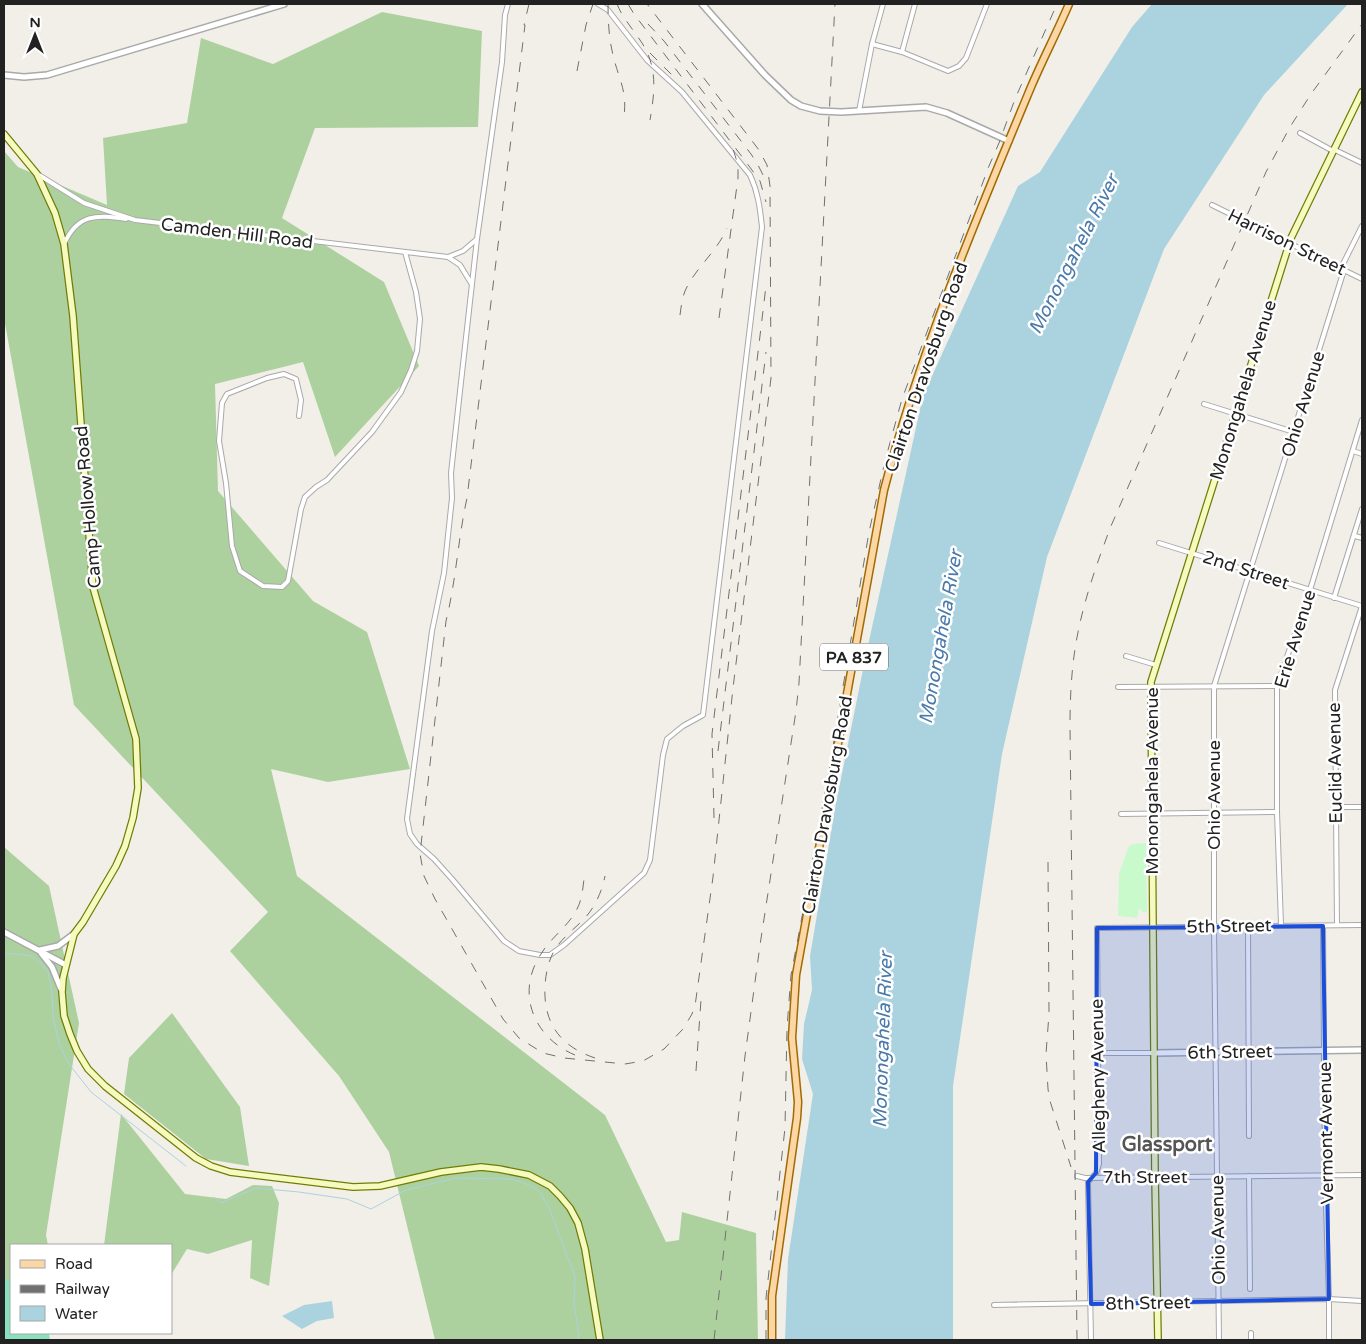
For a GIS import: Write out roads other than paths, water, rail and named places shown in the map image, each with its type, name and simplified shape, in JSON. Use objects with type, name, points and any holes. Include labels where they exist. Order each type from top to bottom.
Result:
[{"type":"main road","name":"Clairton Dravosburg Road","points":[[772,1340],[772,1296],[797,1118],[798,1102],[792,1038],[796,975],[883,499],[901,429],[932,337],[1032,85],[1069,4]]},
{"type":"main road","name":"Monongahela Avenue","points":[[1158,1340],[1151,687],[1156,665],[1289,243],[1295,227],[1362,92]]},
{"type":"main road","name":"Camp Hollow Road","points":[[4,134],[37,174],[55,213],[64,244],[73,316],[93,587],[136,739],[138,788],[133,818],[125,846],[108,882],[74,934],[66,965],[62,992],[64,1016],[77,1051],[88,1069],[105,1086],[183,1149],[211,1166],[247,1175],[353,1187],[380,1186],[442,1172],[481,1167],[529,1175],[550,1186],[570,1208],[578,1223],[585,1249],[600,1340]]},
{"type":"street","points":[[4,75],[24,77],[47,75],[284,4]]},
{"type":"street","points":[[508,4],[505,15],[502,62],[477,239],[452,464],[452,498],[444,573],[432,632],[408,819],[410,834],[417,844],[452,878],[504,941],[519,951],[550,955],[564,945],[644,873],[650,860],[663,755],[667,739],[683,726],[703,715],[762,227],[760,202],[750,175],[682,92],[647,60],[608,10],[598,4]]},
{"type":"street","points":[[702,4],[765,75],[791,100],[801,106],[820,111],[858,112],[926,107],[947,112],[1010,141]]},
{"type":"street","points":[[858,112],[872,44],[883,4]]},
{"type":"street","points":[[902,52],[915,4]]},
{"type":"street","points":[[872,44],[902,52],[948,71],[959,66],[966,58],[987,4]]},
{"type":"street","points":[[1300,133],[1362,163]]},
{"type":"street","name":"Camden Hill Road","points":[[37,174],[84,203],[135,220],[448,257]]},
{"type":"street","name":"Harrison Street","points":[[1212,205],[1362,279]]},
{"type":"street","points":[[64,244],[68,234],[86,218],[104,216],[135,220]]},
{"type":"street","name":"Ohio Avenue","points":[[1219,1340],[1214,927],[1214,686],[1343,269],[1362,226]]},
{"type":"street","points":[[448,257],[463,251],[477,239]]},
{"type":"street","points":[[299,416],[301,400],[296,379],[284,374],[267,378],[227,394],[222,403],[219,441],[226,483],[232,546],[240,571],[263,586],[282,587],[288,581],[300,509],[306,497],[327,480],[372,432],[401,392],[411,370],[417,351],[420,319],[416,292],[405,252]]},
{"type":"street","points":[[448,257],[460,265],[472,285]]},
{"type":"street","points":[[1204,404],[1294,432]]},
{"type":"street","name":"Erie Avenue","points":[[1281,926],[1277,812],[1277,686],[1310,590],[1362,420]]},
{"type":"street","points":[[1352,451],[1362,454]]},
{"type":"street","points":[[1334,598],[1362,509]]},
{"type":"street","points":[[1355,536],[1362,538]]},
{"type":"street","name":"2nd Street","points":[[1159,544],[1362,606]]},
{"type":"street","name":"Euclid Avenue","points":[[1337,925],[1335,690],[1362,606]]},
{"type":"street","points":[[1126,656],[1156,665]]},
{"type":"street","points":[[1118,687],[1277,686]]},
{"type":"street","points":[[1336,807],[1362,807]]},
{"type":"street","points":[[1121,814],[1277,812]]},
{"type":"street","name":"5th Street","points":[[1097,928],[1362,925]]},
{"type":"street","points":[[1248,926],[1248,1136]]},
{"type":"street","name":"Vermont Avenue","points":[[1323,926],[1325,1176],[1329,1340]]},
{"type":"street","name":"Allegheny Avenue","points":[[1092,1340],[1088,1182],[1096,1173],[1099,1164],[1097,928]]},
{"type":"street","points":[[4,932],[66,965]]},
{"type":"street","points":[[39,950],[58,946],[74,934]]},
{"type":"street","points":[[39,950],[52,967],[62,992]]},
{"type":"street","name":"6th Street","points":[[1097,1053],[1362,1050]]},
{"type":"street","name":"7th Street","points":[[1077,1176],[1362,1175]]},
{"type":"street","points":[[1249,1176],[1250,1289]]},
{"type":"street","name":"8th Street","points":[[994,1305],[1362,1300]]},
{"type":"street","points":[[1251,1333],[1251,1340]]},
{"type":"water","name":"Monongahela River","points":[[1152,4],[1348,4],[1264,95],[1164,249],[1047,557],[1002,754],[953,1086],[953,1340],[785,1340],[788,1259],[813,1094],[802,1059],[804,1024],[812,990],[810,956],[836,803],[867,650],[923,396],[1018,186],[1040,172],[1132,27]]},
{"type":"water","points":[[332,1301],[334,1318],[317,1321],[302,1329],[282,1316],[304,1305]]},
{"type":"waterway","points":[[4,953],[31,956],[41,963],[48,972],[52,991],[53,1018],[60,1046],[69,1064],[91,1092],[186,1166]]},
{"type":"waterway","points":[[214,1197],[221,1203],[256,1188],[347,1199],[371,1209],[406,1190],[456,1178],[512,1179],[529,1185],[540,1192],[550,1210],[575,1277],[574,1304],[579,1335],[578,1340]]},
{"type":"railway","points":[[529,4],[524,25],[467,498],[446,621],[420,854],[424,876],[435,899],[503,1019],[519,1038],[543,1053],[564,1058],[625,1064],[643,1061],[664,1049],[683,1029],[695,1006],[713,877],[733,688],[771,378],[770,186],[767,165],[759,150],[647,4]]},
{"type":"railway","points":[[577,71],[586,25],[593,4]]},
{"type":"railway","points":[[608,4],[611,45],[624,93],[624,117]]},
{"type":"railway","points":[[617,4],[650,59],[654,79],[650,120]]},
{"type":"railway","points":[[628,4],[760,181],[766,202]]},
{"type":"railway","points":[[714,1340],[745,1056],[799,683],[835,4]]},
{"type":"railway","points":[[766,1340],[766,1298],[785,1128],[787,1028],[791,975],[823,806],[869,532],[885,461],[902,399],[1015,99],[1057,4]]},
{"type":"railway","points":[[648,24],[664,41],[751,154],[764,177]]},
{"type":"railway","points":[[1077,1340],[1070,699],[1074,656],[1080,623],[1094,574],[1111,526],[1266,172],[1290,127],[1311,94],[1362,24]]},
{"type":"railway","points":[[650,53],[677,80]]},
{"type":"railway","points":[[719,318],[738,178],[738,165],[733,149]]},
{"type":"railway","points":[[680,315],[683,297],[689,283],[718,245],[727,228]]},
{"type":"railway","points":[[714,818],[712,734],[766,286]]},
{"type":"railway","points":[[718,751],[766,352]]},
{"type":"railway","points":[[1048,862],[1049,1014],[1046,1054],[1048,1089],[1071,1167]]},
{"type":"railway","points":[[575,1055],[549,1038],[539,1026],[533,1013],[530,999],[530,984],[533,969],[541,954],[569,921],[579,905],[585,872]]},
{"type":"railway","points":[[595,1058],[572,1047],[556,1031],[550,1021],[547,1010],[545,985],[550,959],[554,951],[591,911],[600,894],[605,876]]},
{"type":"railway","points":[[696,1071],[701,1000]]},
{"type":"district","name":"Glassport","points":[[1167,1144]]}]
